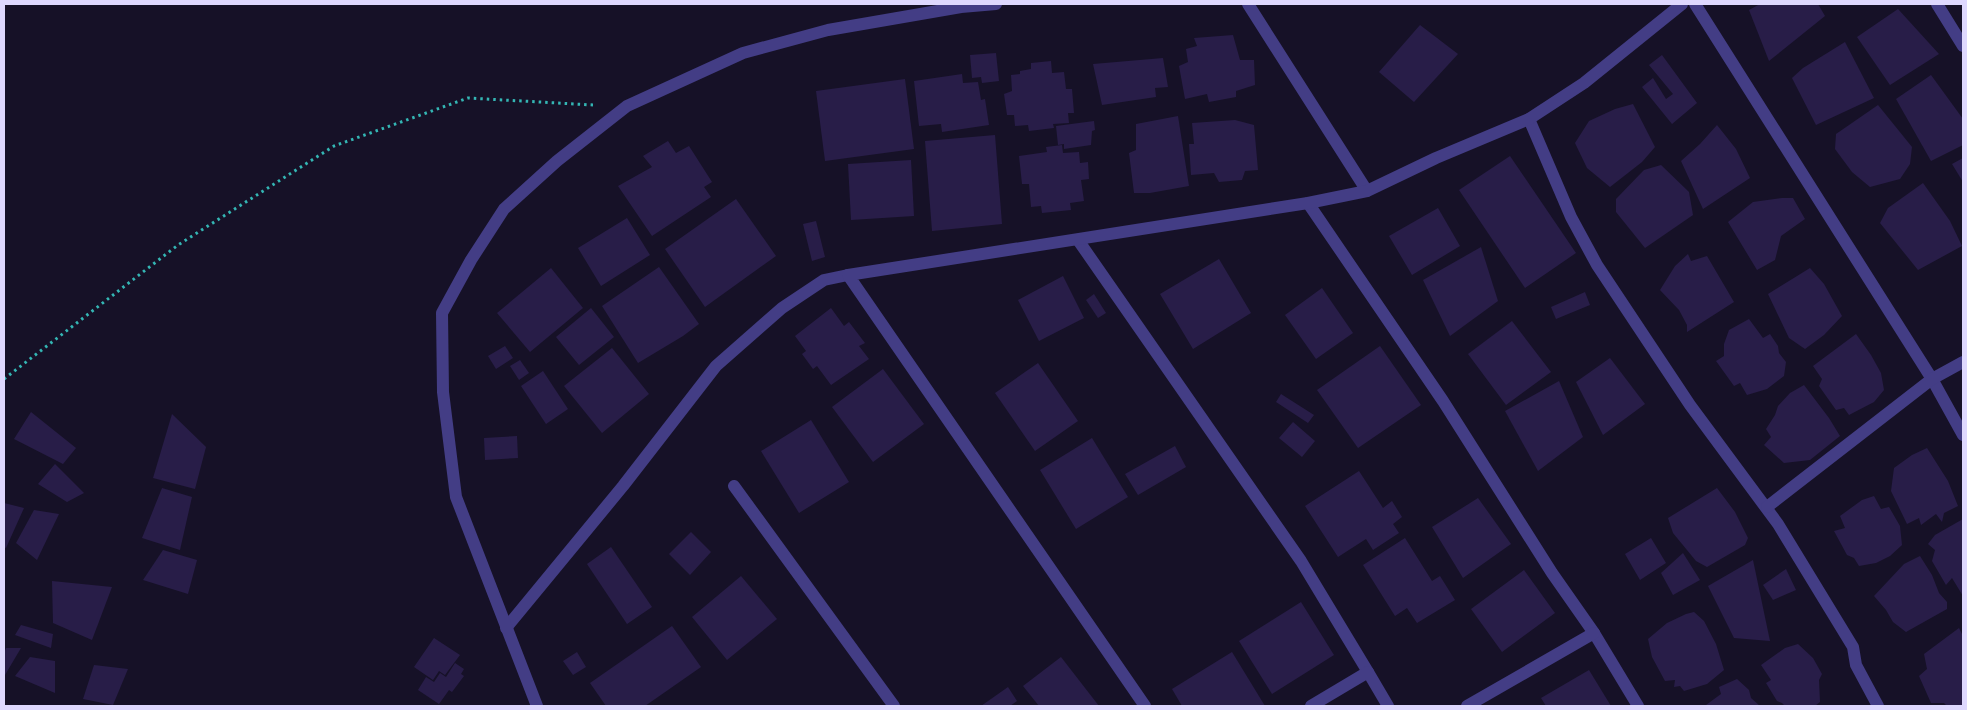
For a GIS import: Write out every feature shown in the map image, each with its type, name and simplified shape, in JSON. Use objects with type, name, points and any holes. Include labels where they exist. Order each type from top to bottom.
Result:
[{"type":"street","points":[[536,706],[456,497],[443,392],[442,313],[471,260],[504,209],[557,161],[626,106],[743,53],[828,30],[962,7],[996,4]]},
{"type":"street","points":[[1248,4],[1366,191]]},
{"type":"street","points":[[506,628],[623,486],[716,366],[782,308],[824,280],[1308,203],[1366,191],[1436,158],[1529,119],[1584,83],[1682,4]]},
{"type":"street","points":[[1695,4],[1932,379],[1963,434]]},
{"type":"street","points":[[1936,4],[1963,46]]},
{"type":"street","points":[[1529,119],[1571,217],[1597,265],[1690,405],[1766,507],[1852,647],[1856,666],[1878,706]]},
{"type":"street","points":[[1308,203],[1443,402],[1552,573],[1594,633],[1638,706]]},
{"type":"street","points":[[1078,240],[1301,561],[1388,706]]},
{"type":"street","points":[[848,275],[1145,706]]},
{"type":"street","points":[[1766,507],[1932,379],[1963,362]]},
{"type":"street","points":[[734,486],[894,706]]},
{"type":"street","points":[[1467,706],[1594,633]]},
{"type":"street","points":[[1311,706],[1368,672]]},
{"type":"path","points":[[4,379],[178,245],[334,146],[468,98],[626,106]]},
{"type":"building","points":[[1760,4],[1818,4],[1825,16],[1769,61],[1749,10]]},
{"type":"building","points":[[1898,9],[1939,54],[1890,85],[1857,37]]},
{"type":"building","points":[[1420,25],[1458,54],[1414,102],[1379,72]]},
{"type":"building","points":[[1233,35],[1240,60],[1254,60],[1255,85],[1236,91],[1236,97],[1209,102],[1207,94],[1185,99],[1179,66],[1188,62],[1186,49],[1197,46],[1194,38]]},
{"type":"building","points":[[1845,42],[1874,98],[1816,125],[1792,78],[1803,68]]},
{"type":"building","points":[[996,53],[999,81],[982,83],[981,77],[972,78],[970,55]]},
{"type":"building","points":[[1662,55],[1697,103],[1672,124],[1642,87],[1653,78],[1666,99],[1673,94],[1649,65]]},
{"type":"building","points":[[1163,58],[1168,87],[1155,88],[1156,97],[1102,105],[1093,64]]},
{"type":"building","points":[[1051,61],[1052,73],[1064,72],[1066,89],[1072,89],[1074,113],[1068,113],[1069,123],[1053,124],[1054,128],[1029,131],[1028,125],[1015,126],[1014,115],[1007,115],[1004,94],[1012,91],[1011,75],[1020,74],[1020,71],[1031,69],[1031,63]]},
{"type":"building","points":[[962,74],[963,83],[978,82],[981,100],[985,99],[989,125],[942,132],[941,124],[919,126],[914,81]]},
{"type":"building","points":[[1931,75],[1963,119],[1963,145],[1931,161],[1896,99]]},
{"type":"building","points":[[905,79],[914,149],[825,161],[816,91]]},
{"type":"building","points":[[1633,104],[1655,147],[1642,162],[1610,187],[1587,168],[1575,143],[1589,121],[1615,109]]},
{"type":"building","points":[[1878,105],[1912,147],[1910,164],[1900,179],[1870,187],[1852,172],[1835,149],[1836,134]]},
{"type":"building","points":[[1178,116],[1189,186],[1150,193],[1134,193],[1129,153],[1136,150],[1136,124]]},
{"type":"building","points":[[1235,120],[1254,125],[1258,170],[1245,171],[1242,180],[1219,182],[1214,173],[1191,175],[1189,144],[1194,144],[1192,123]]},
{"type":"building","points":[[1094,121],[1095,130],[1092,131],[1091,145],[1064,149],[1064,144],[1058,145],[1056,126]]},
{"type":"building","points":[[1717,125],[1736,149],[1750,178],[1703,209],[1681,161]]},
{"type":"building","points":[[995,135],[1002,224],[932,231],[925,141]]},
{"type":"building","points":[[668,141],[676,153],[689,146],[712,182],[704,187],[711,197],[652,236],[618,186],[652,167],[643,156]]},
{"type":"building","points":[[1062,145],[1063,153],[1079,152],[1080,163],[1088,162],[1089,179],[1081,180],[1084,201],[1070,203],[1071,210],[1042,213],[1041,206],[1031,207],[1029,184],[1022,184],[1019,156],[1047,152],[1046,147]]},
{"type":"building","points":[[1510,156],[1576,253],[1525,288],[1459,190]]},
{"type":"building","points":[[1963,158],[1963,182],[1952,164]]},
{"type":"building","points":[[911,160],[914,216],[851,220],[848,164]]},
{"type":"building","points":[[1661,165],[1689,192],[1693,215],[1645,248],[1616,212],[1616,199],[1644,170]]},
{"type":"building","points":[[1923,183],[1950,221],[1962,246],[1918,270],[1880,223],[1888,208]]},
{"type":"building","points":[[1793,198],[1805,219],[1781,236],[1775,260],[1757,270],[1728,222],[1753,202]]},
{"type":"building","points":[[736,199],[776,256],[705,307],[665,249]]},
{"type":"building","points":[[1438,208],[1460,246],[1412,275],[1389,236]]},
{"type":"building","points":[[627,218],[650,255],[601,286],[578,248]]},
{"type":"building","points":[[816,221],[825,257],[812,261],[803,224]]},
{"type":"building","points":[[1481,247],[1498,301],[1450,336],[1423,280]]},
{"type":"building","points":[[1688,254],[1691,261],[1707,256],[1734,302],[1687,332],[1687,325],[1679,310],[1660,290],[1675,266]]},
{"type":"building","points":[[1219,259],[1251,313],[1193,349],[1160,294]]},
{"type":"building","points":[[659,267],[699,324],[638,363],[602,306]]},
{"type":"building","points":[[551,268],[583,308],[530,352],[497,313]]},
{"type":"building","points":[[1810,268],[1824,284],[1842,316],[1824,335],[1805,349],[1789,338],[1768,294]]},
{"type":"building","points":[[1063,276],[1084,318],[1039,341],[1018,300]]},
{"type":"building","points":[[1322,288],[1353,333],[1316,359],[1285,315]]},
{"type":"building","points":[[1585,292],[1590,305],[1556,319],[1551,307]]},
{"type":"building","points":[[1094,294],[1106,313],[1098,318],[1086,300]]},
{"type":"building","points":[[591,308],[614,337],[579,365],[556,337]]},
{"type":"building","points":[[831,308],[844,326],[849,322],[865,343],[859,346],[869,359],[831,385],[817,366],[813,369],[802,354],[806,351],[795,336]]},
{"type":"building","points":[[1749,319],[1763,338],[1770,334],[1778,346],[1779,353],[1786,362],[1784,376],[1767,389],[1747,395],[1740,383],[1734,386],[1716,361],[1724,356],[1724,344],[1729,330]]},
{"type":"building","points":[[1512,321],[1551,372],[1506,405],[1468,354]]},
{"type":"building","points":[[1856,334],[1881,373],[1884,390],[1874,402],[1849,415],[1844,408],[1836,410],[1819,386],[1822,379],[1813,366]]},
{"type":"building","points":[[505,346],[513,358],[496,369],[488,356]]},
{"type":"building","points":[[1380,346],[1421,405],[1358,448],[1317,390]]},
{"type":"building","points":[[612,348],[649,394],[602,433],[564,386]]},
{"type":"building","points":[[1610,358],[1645,404],[1603,435],[1576,382]]},
{"type":"building","points":[[520,360],[529,373],[519,380],[510,366]]},
{"type":"building","points":[[1038,363],[1078,421],[1035,451],[995,393]]},
{"type":"building","points":[[883,369],[924,424],[873,462],[832,407]]},
{"type":"building","points":[[543,371],[568,409],[546,424],[521,386]]},
{"type":"building","points":[[1559,381],[1583,437],[1538,471],[1505,411]]},
{"type":"building","points":[[1804,385],[1840,436],[1810,460],[1784,463],[1764,445],[1771,437],[1766,429],[1775,415],[1778,406],[1790,393]]},
{"type":"building","points":[[1281,394],[1314,415],[1308,423],[1276,402]]},
{"type":"building","points":[[31,412],[76,448],[63,464],[14,439]]},
{"type":"building","points":[[172,414],[206,447],[195,489],[153,478]]},
{"type":"building","points":[[811,420],[849,482],[799,513],[761,451]]},
{"type":"building","points":[[1293,422],[1315,441],[1302,457],[1279,438]]},
{"type":"building","points":[[517,436],[518,458],[485,460],[484,438]]},
{"type":"building","points":[[1092,438],[1128,497],[1076,529],[1040,470]]},
{"type":"building","points":[[1175,446],[1186,467],[1138,495],[1125,474]]},
{"type":"building","points":[[1927,448],[1948,481],[1958,506],[1944,513],[1942,522],[1936,514],[1921,525],[1919,518],[1907,524],[1891,491],[1894,468],[1912,455]]},
{"type":"building","points":[[55,464],[84,493],[67,502],[38,484]]},
{"type":"building","points":[[1359,471],[1383,508],[1392,501],[1402,517],[1393,524],[1399,533],[1373,550],[1366,539],[1338,557],[1305,506]]},
{"type":"building","points":[[162,488],[192,497],[180,550],[142,538]]},
{"type":"building","points":[[1717,488],[1735,512],[1748,538],[1745,545],[1707,567],[1696,561],[1673,533],[1668,518]]},
{"type":"building","points":[[1874,496],[1881,509],[1889,507],[1900,526],[1902,545],[1890,556],[1876,563],[1859,566],[1854,558],[1847,555],[1834,531],[1845,528],[1840,516],[1862,500]]},
{"type":"building","points":[[1478,498],[1511,544],[1463,578],[1432,527]]},
{"type":"building","points":[[4,503],[24,508],[6,548],[4,547]]},
{"type":"building","points":[[34,510],[59,514],[37,560],[16,543]]},
{"type":"building","points":[[1963,519],[1963,596],[1952,578],[1946,585],[1932,561],[1935,550],[1928,544],[1935,535]]},
{"type":"building","points":[[691,532],[711,552],[690,575],[669,554]]},
{"type":"building","points":[[1405,538],[1432,581],[1440,576],[1455,600],[1417,623],[1407,608],[1395,616],[1363,565]]},
{"type":"building","points":[[1651,538],[1666,563],[1640,580],[1625,554]]},
{"type":"building","points":[[611,547],[652,607],[627,624],[587,564]]},
{"type":"building","points":[[163,550],[197,560],[188,594],[143,580]]},
{"type":"building","points":[[1683,553],[1700,580],[1673,595],[1661,573]]},
{"type":"building","points":[[1920,556],[1932,575],[1939,593],[1947,602],[1947,609],[1906,632],[1893,622],[1874,596],[1904,564]]},
{"type":"building","points":[[1753,560],[1770,641],[1734,638],[1708,586]]},
{"type":"building","points":[[1786,569],[1796,590],[1773,600],[1763,585]]},
{"type":"building","points":[[1524,570],[1555,613],[1502,652],[1471,609]]},
{"type":"building","points":[[741,576],[777,619],[727,660],[692,617]]},
{"type":"building","points":[[52,581],[112,587],[92,640],[53,623]]},
{"type":"building","points":[[1301,602],[1334,655],[1272,694],[1239,641]]},
{"type":"building","points":[[1694,612],[1704,621],[1716,644],[1724,670],[1707,684],[1684,691],[1680,686],[1674,687],[1675,680],[1665,681],[1652,657],[1648,639],[1667,623]]},
{"type":"building","points":[[21,625],[53,634],[51,648],[15,635]]},
{"type":"building","points":[[672,626],[701,667],[645,706],[606,706],[590,683]]},
{"type":"building","points":[[1959,628],[1963,636],[1963,706],[1931,703],[1919,676],[1927,669],[1924,654]]},
{"type":"building","points":[[434,638],[460,655],[445,675],[439,671],[433,680],[414,667]]},
{"type":"building","points":[[1798,644],[1813,658],[1822,674],[1819,680],[1820,702],[1815,706],[1785,706],[1777,701],[1766,683],[1771,680],[1761,665],[1785,648]]},
{"type":"building","points":[[6,648],[21,648],[5,675],[4,653]]},
{"type":"building","points":[[577,652],[586,667],[573,675],[563,661]]},
{"type":"building","points":[[1232,652],[1265,706],[1182,706],[1172,689]]},
{"type":"building","points":[[30,657],[55,661],[55,693],[15,676]]},
{"type":"building","points":[[1061,657],[1099,706],[1039,706],[1023,686]]},
{"type":"building","points":[[455,663],[464,669],[461,674],[464,676],[452,692],[449,690],[439,704],[418,690],[426,677],[434,682],[440,673],[446,677]]},
{"type":"building","points":[[94,665],[128,669],[113,705],[83,699]]},
{"type":"building","points":[[1589,670],[1611,706],[1546,706],[1541,698]]},
{"type":"building","points":[[1737,679],[1749,690],[1751,698],[1760,706],[1706,705],[1721,694],[1719,687]]},
{"type":"building","points":[[1008,687],[1017,701],[1010,706],[981,706]]}]
